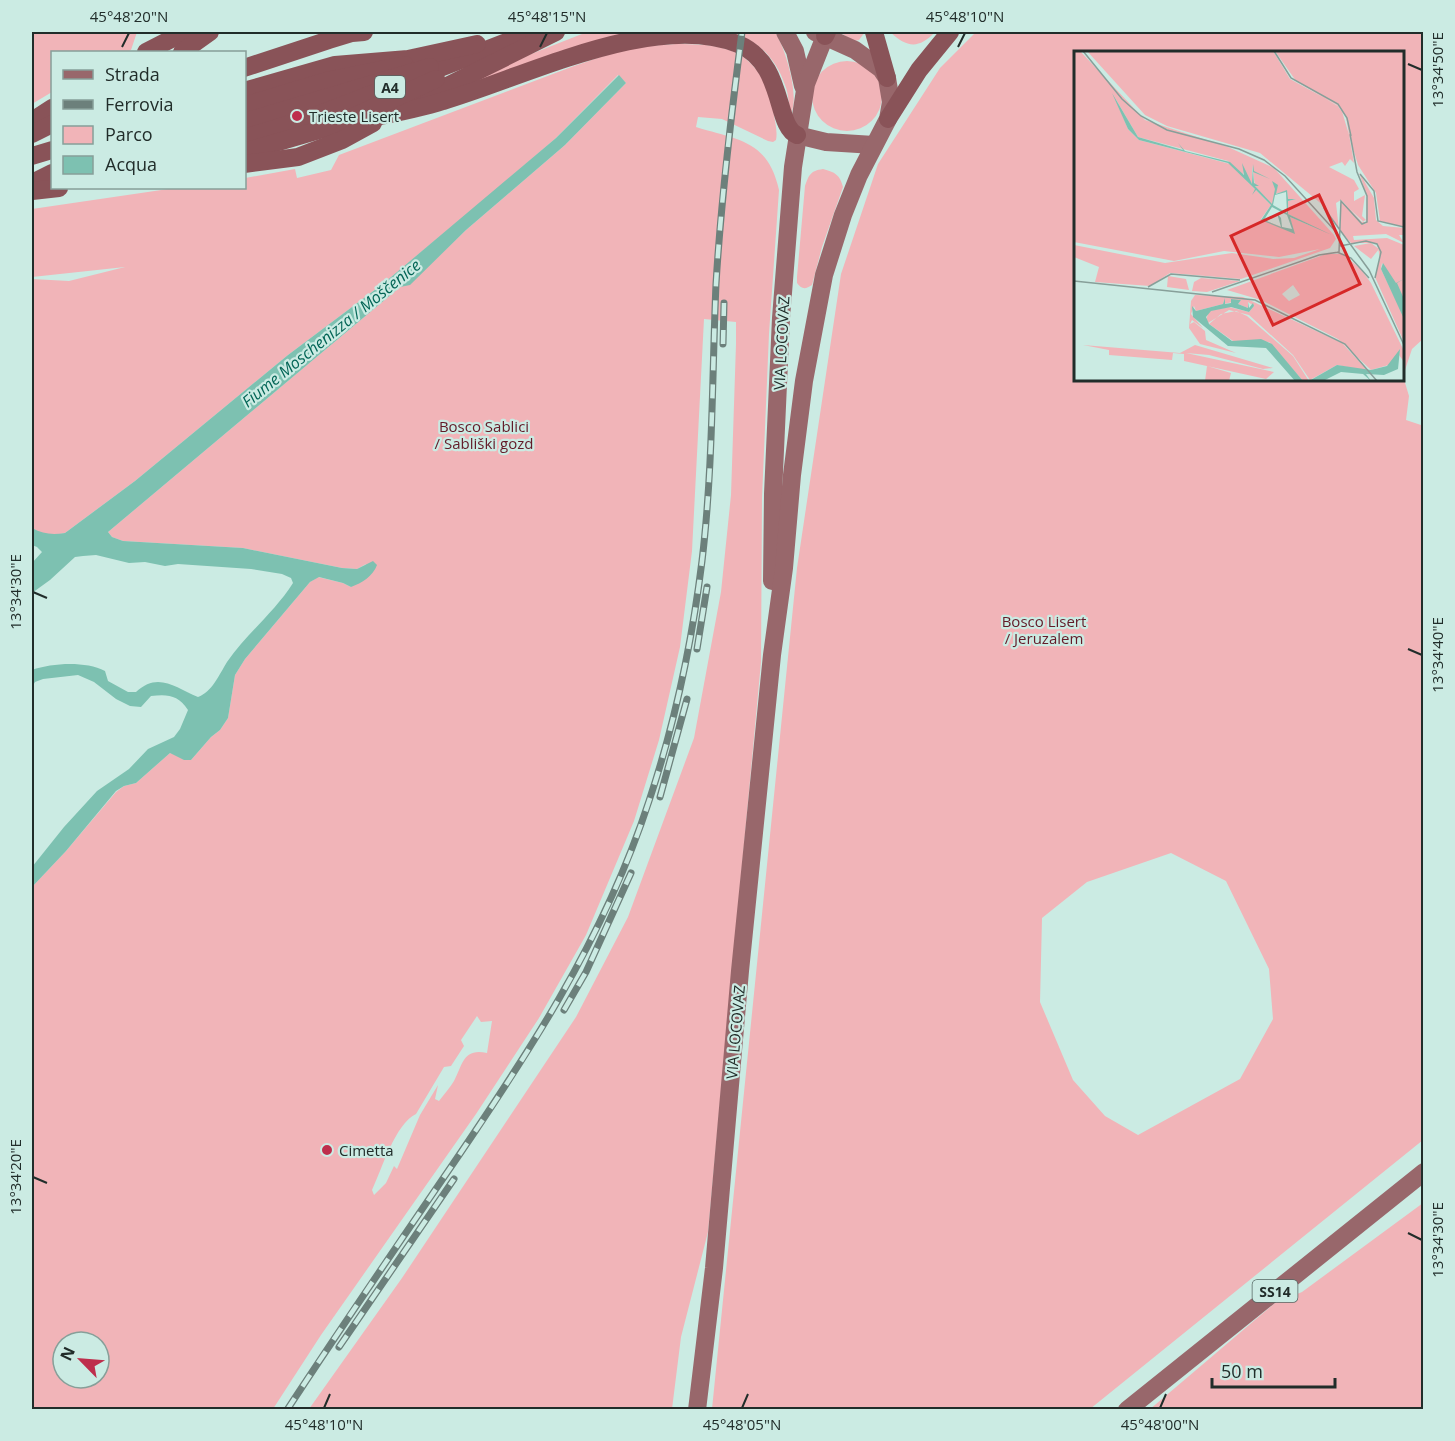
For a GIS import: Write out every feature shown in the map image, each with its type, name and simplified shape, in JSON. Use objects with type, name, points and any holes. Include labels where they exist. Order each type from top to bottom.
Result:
[{"type":"highway","points":[[148,51],[184,32]]},
{"type":"highway","points":[[172,51],[201,32]]},
{"type":"highway","points":[[183,51],[210,32]]},
{"type":"highway","points":[[194,51],[218,32]]},
{"type":"highway","points":[[308,47],[331,32]]},
{"type":"highway","points":[[246,67],[352,33],[364,32]]},
{"type":"highway","name":"A4","points":[[246,90],[335,64],[408,59],[486,42],[517,32]]},
{"type":"highway","name":"A4","points":[[246,105],[326,81],[436,58],[523,32]]},
{"type":"highway","name":"A4","points":[[246,121],[408,75],[532,32]]},
{"type":"highway","name":"A4","points":[[246,137],[310,118],[532,32]]},
{"type":"highway","name":"A4","points":[[246,151],[336,125],[394,97],[545,32]]},
{"type":"highway","name":"A4","points":[[246,164],[298,157],[342,140],[556,32]]},
{"type":"highway","points":[[874,32],[887,78]]},
{"type":"highway","points":[[888,119],[919,70],[950,32]]},
{"type":"highway","points":[[336,125],[441,102],[615,45],[664,35],[684,34],[726,39],[752,52],[769,71],[786,125],[790,132],[797,135]]},
{"type":"highway","points":[[32,121],[51,109]]},
{"type":"highway","points":[[32,134],[51,124]]},
{"type":"highway","points":[[32,145],[51,137]]},
{"type":"highway","points":[[32,156],[51,150]]},
{"type":"highway","points":[[32,187],[51,180]]},
{"type":"highway","points":[[32,187],[51,188]]},
{"type":"main road","points":[[785,32],[795,51],[801,70],[803,96]]},
{"type":"main road","points":[[822,33],[864,56],[881,69],[887,78]]},
{"type":"main road","name":"VIA LOCOVAZ","points":[[772,655],[773,494],[781,318],[797,135],[803,96],[822,33]]},
{"type":"main road","name":"VIA LOCOVAZ","points":[[697,1410],[714,1268],[740,972],[772,655],[784,568],[792,475],[804,381],[824,276],[843,214],[888,119],[891,102],[887,78]]},
{"type":"main road","points":[[797,135],[826,142],[874,145]]},
{"type":"main road","name":"SS14","points":[[1127,1410],[1424,1172]]},
{"type":"green space","points":[[32,32],[137,32],[129,51],[51,51],[51,93],[32,104]]},
{"type":"green space","points":[[587,32],[637,32],[463,85],[521,58]]},
{"type":"green space","points":[[729,32],[775,32],[787,60],[793,84],[794,96],[791,113],[786,88],[771,58],[748,39]]},
{"type":"green space","points":[[839,32],[865,32],[859,40],[854,41]]},
{"type":"green space","points":[[890,32],[935,32],[918,44],[907,44]]},
{"type":"green space","name":"Bosco Lisert / Jeruzalem","points":[[976,32],[1423,32],[1423,339],[1412,349],[1404,373],[1404,51],[1074,51],[1074,381],[1404,379],[1409,396],[1406,420],[1424,426],[1423,1140],[1090,1409],[712,1409],[797,568],[841,274],[878,164],[940,68]],"holes":[[[1171,853],[1226,881],[1269,969],[1273,1019],[1240,1079],[1138,1135],[1105,1116],[1073,1080],[1040,1002],[1042,918],[1087,882]]]},
{"type":"green space","name":"Bosco Sablici / Sabliški gozd","points":[[676,44],[704,45],[729,50],[740,55],[759,73],[771,100],[776,129],[776,140],[773,142],[722,119],[698,117],[696,127],[738,139],[759,152],[774,173],[779,190],[769,334],[762,498],[761,662],[708,1232],[681,1337],[672,1409],[309,1409],[402,1278],[576,1017],[628,917],[694,738],[721,592],[731,495],[736,344],[736,322],[704,319],[692,551],[680,647],[659,740],[634,821],[586,935],[539,1018],[476,1114],[321,1335],[273,1409],[32,1409],[32,887],[116,792],[124,786],[136,783],[170,753],[191,760],[220,730],[228,718],[235,675],[245,659],[310,582],[318,577],[351,587],[366,564],[357,569],[342,568],[243,548],[123,541],[112,537],[108,532],[400,287],[410,284],[466,230],[565,145],[626,83],[618,75],[556,138],[499,187],[384,283],[288,355],[135,481],[65,533],[43,534],[32,528],[32,279],[69,281],[125,267],[32,277],[32,209],[168,189],[246,189],[246,178],[295,169],[297,178],[331,170],[339,155],[630,47]],"holes":[[[477,1016],[481,1022],[492,1021],[487,1053],[479,1052],[468,1055],[452,1084],[439,1101],[435,1099],[438,1085],[420,1115],[397,1169],[394,1166],[386,1183],[374,1195],[372,1190],[395,1137],[408,1119],[416,1114],[444,1067],[451,1066],[464,1046],[461,1040]]]},
{"type":"green space","points":[[847,61],[860,64],[872,71],[879,83],[882,96],[879,109],[872,121],[860,128],[847,131],[834,128],[822,121],[815,109],[812,96],[815,83],[822,71],[834,64]]},
{"type":"green space","points":[[823,169],[836,175],[843,187],[822,247],[812,285],[804,288],[797,283],[797,277],[805,186],[811,174]]},
{"type":"green space","points":[[1423,1203],[1423,1409],[1149,1410],[1275,1303],[1302,1292]]},
{"type":"water","name":"Fiume Moschenizza / Moščenice","points":[[619,75],[626,83],[565,145],[466,230],[410,285],[400,287],[108,532],[112,537],[123,541],[243,548],[342,568],[357,569],[373,561],[377,565],[367,579],[351,587],[319,577],[310,582],[245,659],[235,675],[228,718],[220,730],[191,760],[184,760],[170,753],[136,783],[116,791],[66,851],[32,887],[32,867],[64,827],[97,791],[129,769],[148,749],[174,737],[188,710],[176,698],[163,695],[151,696],[141,707],[130,706],[116,699],[94,682],[78,675],[43,679],[35,682],[32,687],[32,670],[49,666],[79,664],[105,671],[108,681],[128,692],[136,692],[144,686],[159,682],[175,686],[198,697],[211,687],[227,662],[293,583],[291,578],[282,574],[251,569],[129,563],[96,555],[75,557],[32,593],[32,563],[42,552],[32,545],[32,528],[48,534],[65,533],[135,481],[288,355],[384,283],[556,138]]},
{"type":"railway","points":[[287,1410],[532,1044],[585,951],[609,903],[649,801],[682,682],[702,561],[710,457],[718,252],[742,32]]},
{"type":"railway","points":[[723,344],[724,303]]},
{"type":"railway","points":[[697,649],[707,587]]},
{"type":"railway","points":[[660,797],[687,699]]},
{"type":"railway","points":[[564,1010],[586,972],[631,873]]},
{"type":"railway","points":[[339,1347],[454,1179]]},
{"type":"place","name":"Trieste Lisert","points":[[297,116]]},
{"type":"place","name":"Cimetta","points":[[327,1150]]}]
